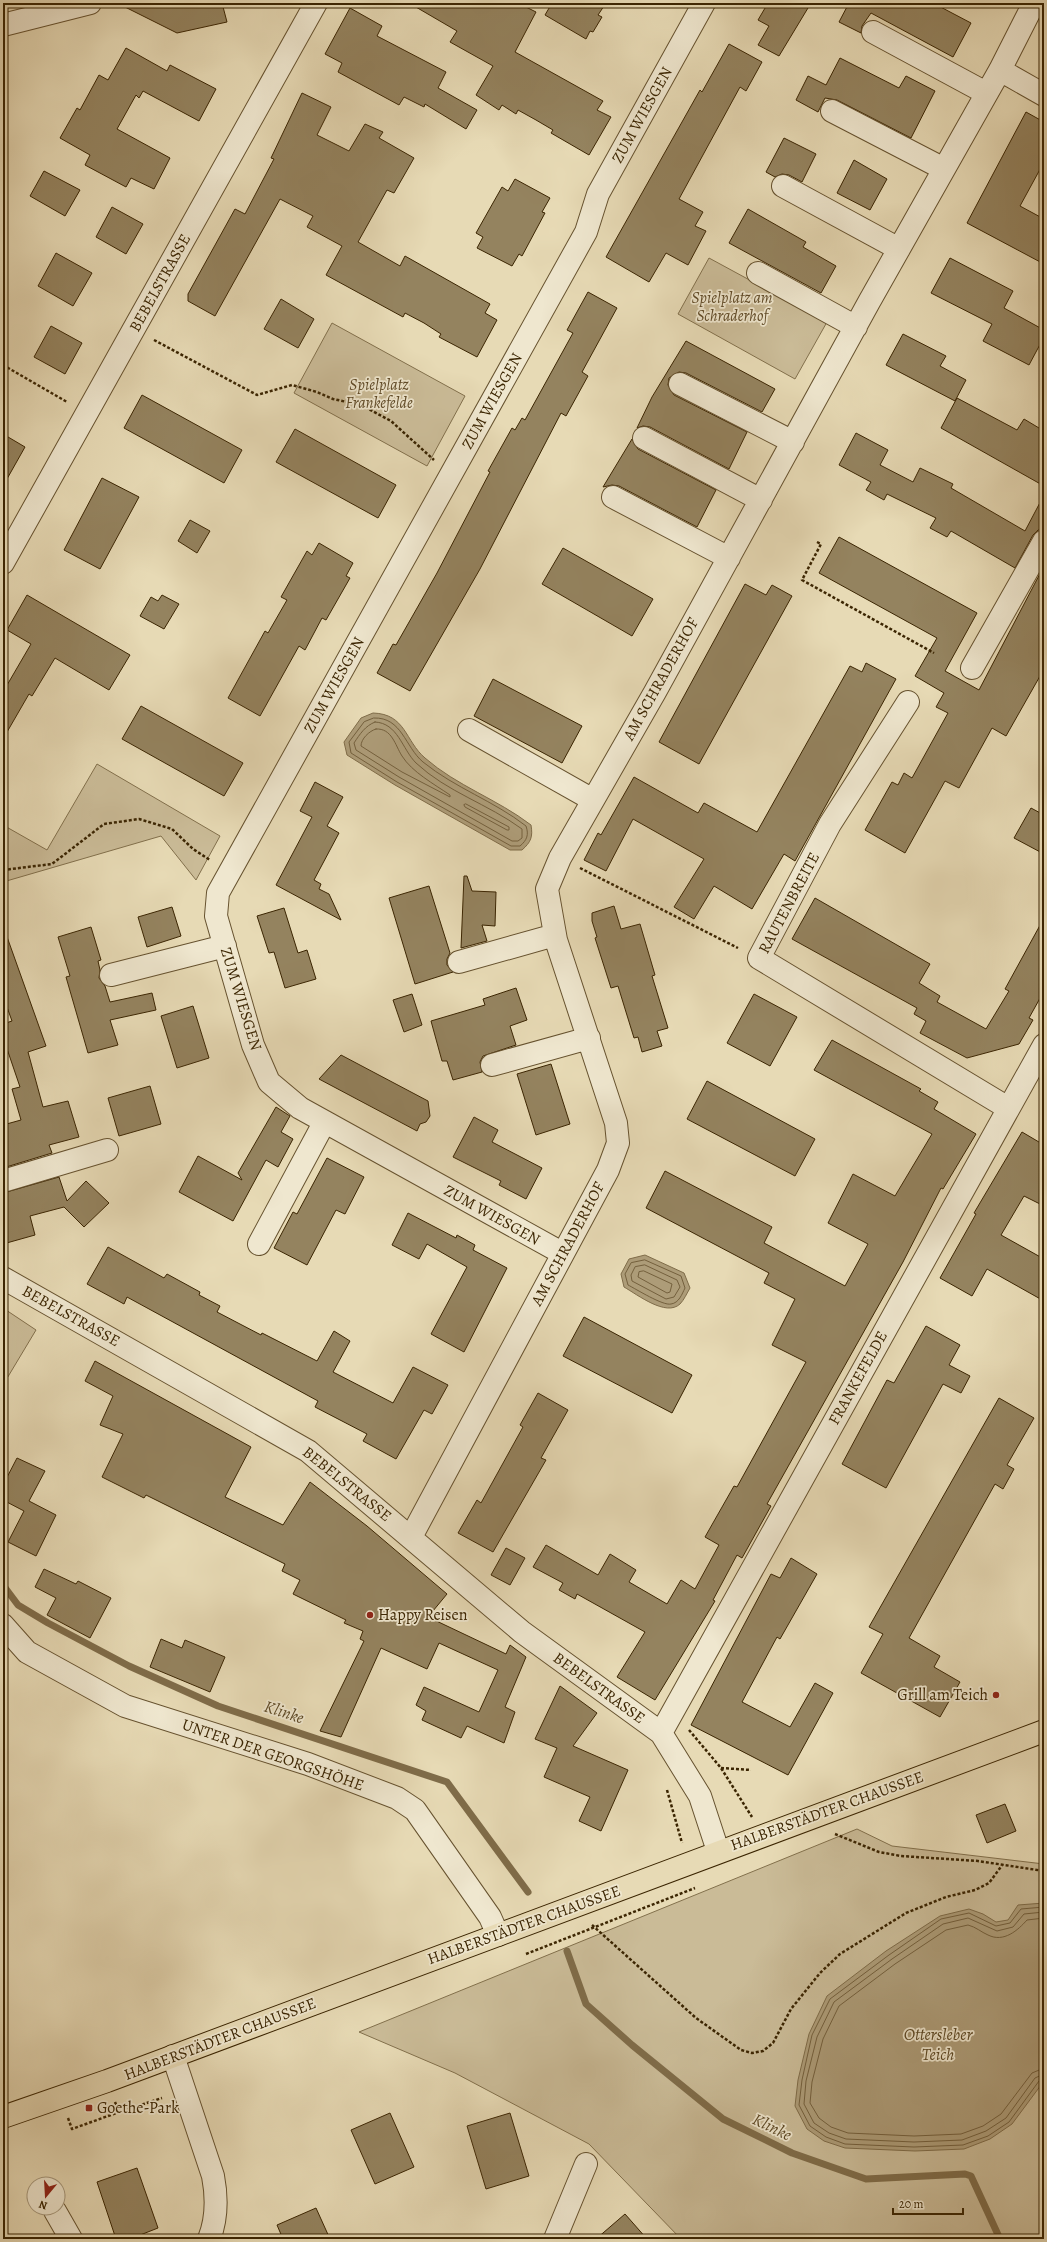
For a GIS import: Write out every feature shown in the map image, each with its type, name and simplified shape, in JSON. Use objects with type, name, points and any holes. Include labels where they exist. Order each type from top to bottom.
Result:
[{"type":"main road","name":"HALBERSTÄDTER CHAUSSEE","points":[[3,2117],[87,2089],[1044,1731]]},
{"type":"street","points":[[3,25],[90,3]]},
{"type":"street","name":"BEBELSTRASSE","points":[[3,563],[316,3]]},
{"type":"street","name":"ZUM WIESGEN","points":[[562,1253],[324,1123],[300,1108],[269,1082],[253,1045],[216,916],[218,893],[586,232],[598,194],[704,3]]},
{"type":"street","name":"AM SCHRADERHOF","points":[[411,1537],[562,1253],[608,1170],[618,1143],[616,1123],[555,934],[547,889],[560,858],[729,558],[856,326],[1000,70],[1034,3]]},
{"type":"street","points":[[873,32],[986,93]]},
{"type":"street","points":[[1000,70],[1044,95]]},
{"type":"street","points":[[832,111],[944,169]]},
{"type":"street","points":[[783,186],[899,249]]},
{"type":"street","points":[[758,273],[856,326]]},
{"type":"street","points":[[680,384],[793,442]]},
{"type":"street","points":[[644,438],[760,500]]},
{"type":"street","points":[[613,497],[729,558]]},
{"type":"street","points":[[972,668],[1044,541]]},
{"type":"street","name":"RAUTENBREITE","points":[[908,702],[830,824],[759,958],[1008,1108]]},
{"type":"street","points":[[470,730],[593,800]]},
{"type":"street","points":[[458,962],[555,934]]},
{"type":"street","points":[[110,975],[225,946]]},
{"type":"street","points":[[492,1065],[589,1038]]},
{"type":"street","name":"FRANKEFELDE","points":[[661,1733],[1044,1045]]},
{"type":"street","points":[[259,1244],[324,1123]]},
{"type":"street","points":[[3,1181],[107,1150]]},
{"type":"street","name":"BEBELSTRASSE","points":[[3,1278],[308,1451],[522,1632],[661,1733]]},
{"type":"street","name":"UNTER DER GEORGSHÖHE","points":[[3,1625],[27,1652],[126,1706],[308,1764],[397,1798],[415,1810],[490,1917],[498,1935]]},
{"type":"street","points":[[661,1733],[700,1796],[718,1852]]},
{"type":"street","points":[[173,2056],[213,2176],[216,2194],[213,2229],[209,2239]]},
{"type":"street","points":[[556,2239],[586,2164]]},
{"type":"street","points":[[58,2216],[71,2239]]},
{"type":"path","points":[[134,329],[257,395],[292,385],[317,392],[333,399],[361,406],[391,421],[404,431],[420,449],[451,474]]},
{"type":"path","points":[[3,365],[87,413]]},
{"type":"path","points":[[817,542],[821,544],[802,580],[934,653]]},
{"type":"path","points":[[3,870],[52,864],[104,824],[139,819],[172,829],[193,849],[229,873]]},
{"type":"path","points":[[560,858],[759,958]]},
{"type":"path","points":[[673,1711],[721,1768],[754,1820]]},
{"type":"path","points":[[721,1768],[751,1770]]},
{"type":"path","points":[[831,1833],[859,1845],[901,1856],[978,1860],[1044,1871]]},
{"type":"path","points":[[566,1911],[696,2018],[741,2050],[752,2053],[763,2051],[773,2043],[791,2010],[820,1973],[840,1954],[906,1913],[946,1897],[975,1890],[989,1883],[1003,1864]]},
{"type":"path","points":[[526,1954],[574,1937]]},
{"type":"path","points":[[114,2098],[118,2112]]},
{"type":"path","points":[[67,2115],[72,2129],[162,2098]]},
{"type":"green space","name":"Spielplatz am Schraderhof","points":[[709,258],[827,322],[795,379],[678,314]]},
{"type":"green space","name":"Spielplatz Frankefelde","points":[[332,323],[465,396],[427,466],[294,393]]},
{"type":"green space","points":[[97,764],[220,836],[196,880],[161,836],[3,882],[3,825],[47,850]]},
{"type":"green space","points":[[3,1308],[36,1330],[3,1385]]},
{"type":"green space","points":[[857,1829],[892,1846],[1044,1864],[1044,2239],[681,2239],[589,2144],[455,2073],[359,2032]]},
{"type":"water","points":[[373,713],[392,718],[399,723],[418,751],[437,768],[531,825],[531,839],[522,850],[510,850],[395,785],[347,755],[344,742],[361,718]]},
{"type":"water","points":[[645,1255],[684,1273],[690,1288],[680,1304],[667,1308],[660,1306],[644,1299],[624,1287],[621,1274],[629,1259]]},
{"type":"water","name":"Ottersleber Teich","points":[[1044,1903],[1044,2081],[1012,2124],[990,2139],[964,2149],[915,2151],[845,2148],[824,2141],[807,2129],[795,2106],[798,2080],[809,2034],[827,1996],[886,1951],[940,1916],[969,1909],[983,1914],[996,1922],[1008,1920],[1018,1905]]},
{"type":"building","points":[[117,3],[222,3],[227,22],[177,33]]},
{"type":"building","points":[[409,3],[518,3],[536,12],[515,52],[603,101],[597,110],[611,117],[589,155],[551,133],[553,130],[518,110],[516,114],[502,105],[499,110],[476,95],[493,66],[450,42],[457,31]]},
{"type":"building","points":[[552,3],[606,3],[598,15],[602,17],[593,32],[590,31],[586,39],[545,15]]},
{"type":"building","points":[[768,3],[811,3],[779,56],[758,45],[769,26],[758,20]]},
{"type":"building","points":[[849,3],[933,3],[971,23],[953,57],[871,13],[862,26],[861,33],[839,22]]},
{"type":"building","points":[[350,8],[382,26],[377,36],[446,72],[438,88],[477,110],[466,129],[425,104],[424,107],[404,97],[399,105],[338,72],[342,63],[325,54]]},
{"type":"building","points":[[729,44],[762,62],[746,91],[740,87],[679,199],[703,212],[695,226],[706,231],[688,265],[666,253],[649,282],[606,257],[700,90],[702,92]]},
{"type":"building","points":[[126,48],[167,71],[170,65],[216,89],[199,121],[143,91],[139,98],[136,95],[117,129],[170,158],[154,189],[131,178],[126,187],[85,165],[90,155],[60,138],[77,108],[80,110],[99,75],[108,80]]},
{"type":"building","points":[[840,58],[899,88],[906,76],[935,91],[911,138],[837,100],[825,98],[818,112],[796,100],[808,76],[826,85]]},
{"type":"building","points":[[302,93],[331,107],[317,135],[349,151],[365,124],[383,132],[379,138],[414,158],[394,193],[387,190],[358,242],[400,266],[405,256],[490,304],[485,313],[497,320],[477,357],[439,337],[441,334],[424,323],[405,313],[403,317],[326,275],[342,246],[307,227],[313,216],[280,199],[215,316],[188,301],[188,294],[235,209],[245,214],[274,159],[271,158]]},
{"type":"building","points":[[1026,112],[1044,122],[1044,162],[1020,206],[1044,219],[1044,264],[967,223]]},
{"type":"building","points":[[784,138],[816,154],[802,182],[789,175],[782,174],[775,177],[766,172]]},
{"type":"building","points":[[854,160],[887,179],[870,210],[837,193]]},
{"type":"building","points":[[44,171],[80,190],[65,216],[30,196]]},
{"type":"building","points":[[515,179],[550,198],[542,212],[545,213],[522,256],[519,254],[512,266],[477,248],[483,237],[476,233],[502,187],[508,191]]},
{"type":"building","points":[[112,207],[143,224],[126,254],[96,237]]},
{"type":"building","points":[[748,209],[806,242],[803,247],[836,266],[821,293],[729,243]]},
{"type":"building","points":[[56,253],[92,273],[73,306],[38,286]]},
{"type":"building","points":[[950,258],[1013,291],[1004,308],[1044,330],[1044,337],[1029,365],[983,341],[992,324],[931,293]]},
{"type":"building","points":[[588,292],[617,308],[582,372],[588,376],[566,416],[561,413],[480,569],[410,691],[377,673],[393,644],[396,645],[437,573],[490,472],[488,471],[512,428],[515,430],[522,418],[525,420],[573,333],[567,330]]},
{"type":"building","points":[[281,299],[314,319],[298,348],[264,329]]},
{"type":"building","points":[[51,326],[82,343],[65,374],[34,357]]},
{"type":"building","points":[[903,334],[946,356],[940,366],[966,380],[955,401],[886,365]]},
{"type":"building","points":[[686,341],[775,389],[762,412],[686,373],[679,372],[669,378],[668,385],[674,395],[747,432],[729,469],[650,427],[643,426],[637,428],[652,397]]},
{"type":"building","points":[[142,395],[242,450],[224,483],[124,428]]},
{"type":"building","points":[[957,398],[1017,430],[1024,419],[1044,431],[1044,486],[941,428]]},
{"type":"building","points":[[295,429],[396,485],[378,518],[276,462]]},
{"type":"building","points":[[856,433],[888,450],[880,465],[913,482],[920,468],[953,484],[951,488],[1025,531],[1044,495],[1044,529],[1038,530],[1033,535],[1015,568],[951,531],[947,537],[930,528],[936,518],[887,494],[884,500],[866,490],[871,482],[839,465]]},
{"type":"building","points":[[3,434],[25,447],[3,486]]},
{"type":"building","points":[[632,439],[638,449],[716,490],[697,527],[619,486],[612,485],[603,487]]},
{"type":"building","points":[[102,478],[139,497],[100,569],[64,550]]},
{"type":"building","points":[[190,520],[210,531],[197,553],[178,541]]},
{"type":"building","points":[[839,537],[977,613],[945,671],[979,690],[1044,566],[1044,669],[1006,736],[992,728],[959,788],[945,781],[905,853],[865,830],[892,782],[898,785],[904,773],[912,778],[948,713],[936,707],[944,693],[915,676],[937,638],[819,573]]},
{"type":"building","points":[[319,543],[353,563],[346,576],[350,578],[326,620],[322,618],[305,650],[299,646],[260,716],[228,698],[265,631],[268,633],[287,600],[281,597],[307,551],[312,555]]},
{"type":"building","points":[[563,548],[653,599],[632,636],[542,584]]},
{"type":"building","points":[[745,584],[766,595],[772,585],[792,596],[699,764],[659,742]]},
{"type":"building","points":[[27,595],[130,655],[109,690],[55,658],[32,696],[29,694],[3,739],[3,692],[31,644],[7,630]]},
{"type":"building","points":[[162,595],[179,604],[164,629],[140,616],[151,597],[158,601]]},
{"type":"building","points":[[866,663],[896,679],[795,861],[784,854],[752,909],[714,886],[694,919],[674,907],[704,859],[633,819],[606,871],[584,860],[598,833],[601,835],[634,777],[698,813],[704,803],[757,832],[850,666],[862,672]]},
{"type":"building","points":[[493,679],[582,726],[562,763],[474,716]]},
{"type":"building","points":[[141,706],[243,763],[224,796],[122,739]]},
{"type":"building","points":[[315,782],[343,797],[327,826],[339,833],[314,880],[321,884],[319,889],[329,894],[341,920],[276,885],[312,817],[300,811]]},
{"type":"building","points":[[1031,808],[1044,815],[1044,854],[1014,838]]},
{"type":"building","points":[[464,876],[467,876],[472,891],[496,892],[495,926],[482,925],[487,941],[461,948]]},
{"type":"building","points":[[429,886],[450,953],[447,959],[447,965],[453,972],[415,984],[389,898]]},
{"type":"building","points":[[815,898],[930,964],[919,983],[940,996],[937,1002],[986,1029],[1009,991],[1005,989],[1044,918],[1044,991],[1029,1018],[1033,1020],[1019,1044],[967,1058],[920,1033],[926,1021],[914,1014],[917,1008],[792,939]]},
{"type":"building","points":[[614,906],[621,929],[640,924],[655,975],[652,976],[668,1028],[657,1031],[662,1046],[642,1052],[638,1037],[634,1038],[618,986],[611,988],[595,938],[597,937],[592,921],[592,913]]},
{"type":"building","points":[[172,907],[181,936],[147,947],[138,917]]},
{"type":"building","points":[[284,908],[298,953],[307,950],[316,979],[285,988],[274,952],[269,953],[257,916]]},
{"type":"building","points":[[91,927],[101,960],[98,961],[100,970],[99,978],[105,986],[110,1002],[152,993],[156,1010],[110,1020],[118,1045],[88,1053],[66,977],[70,976],[58,937]]},
{"type":"building","points":[[3,934],[6,934],[46,1046],[28,1052],[43,1107],[68,1101],[79,1137],[49,1145],[52,1153],[3,1168],[3,1125],[21,1120],[12,1089],[20,1087],[3,1037],[3,1024],[12,1021],[3,996]]},
{"type":"building","points":[[516,988],[527,1020],[510,1026],[516,1045],[483,1056],[480,1062],[482,1072],[453,1080],[447,1061],[442,1061],[431,1021],[485,1005],[483,999]]},
{"type":"building","points":[[412,994],[422,1025],[404,1032],[393,1000]]},
{"type":"building","points":[[754,994],[797,1017],[770,1066],[727,1043]]},
{"type":"building","points":[[193,1006],[209,1058],[177,1068],[161,1016]]},
{"type":"building","points":[[832,1040],[921,1089],[919,1091],[938,1102],[934,1109],[976,1134],[943,1189],[941,1188],[903,1262],[767,1504],[771,1506],[742,1558],[737,1555],[713,1600],[715,1601],[655,1700],[617,1677],[645,1632],[577,1594],[575,1599],[559,1590],[563,1583],[533,1567],[546,1545],[598,1575],[610,1554],[636,1570],[629,1582],[667,1604],[681,1580],[695,1589],[719,1545],[705,1537],[734,1486],[737,1487],[806,1362],[772,1345],[795,1299],[764,1283],[769,1273],[646,1208],[665,1171],[772,1227],[764,1243],[845,1286],[868,1244],[828,1223],[853,1174],[895,1196],[932,1134],[814,1070]]},
{"type":"building","points":[[341,1055],[428,1101],[430,1116],[426,1122],[420,1124],[417,1131],[319,1079]]},
{"type":"building","points":[[551,1064],[570,1124],[536,1135],[517,1074]]},
{"type":"building","points":[[707,1081],[815,1139],[795,1176],[687,1119]]},
{"type":"building","points":[[150,1086],[161,1124],[119,1136],[108,1098]]},
{"type":"building","points":[[276,1107],[290,1116],[281,1132],[293,1139],[278,1167],[266,1160],[233,1221],[179,1192],[198,1156],[242,1180],[238,1173]]},
{"type":"building","points":[[474,1117],[498,1130],[492,1142],[542,1168],[526,1199],[499,1185],[501,1181],[453,1157]]},
{"type":"building","points":[[1022,1132],[1044,1145],[1044,1206],[1024,1196],[1001,1235],[1044,1259],[1044,1301],[987,1269],[972,1296],[940,1278],[976,1214],[974,1213]]},
{"type":"building","points":[[327,1158],[364,1177],[345,1214],[336,1210],[307,1265],[274,1248],[293,1212],[297,1214]]},
{"type":"building","points":[[59,1177],[67,1201],[86,1181],[109,1203],[84,1227],[64,1207],[30,1216],[35,1235],[3,1244],[3,1193]]},
{"type":"building","points":[[408,1213],[456,1238],[457,1235],[475,1245],[473,1250],[507,1268],[464,1352],[431,1334],[467,1267],[427,1244],[419,1259],[392,1245]]},
{"type":"building","points":[[108,1247],[164,1278],[167,1274],[200,1292],[199,1295],[220,1306],[217,1312],[261,1335],[262,1333],[317,1361],[334,1331],[350,1341],[333,1372],[393,1403],[413,1367],[448,1385],[432,1414],[424,1410],[396,1459],[363,1441],[367,1434],[315,1407],[318,1401],[127,1297],[124,1304],[87,1284]]},
{"type":"building","points":[[584,1317],[692,1375],[672,1413],[563,1356]]},
{"type":"building","points":[[926,1326],[960,1345],[949,1365],[970,1376],[961,1393],[943,1384],[886,1488],[842,1464],[887,1380],[894,1383]]},
{"type":"building","points":[[95,1361],[251,1447],[225,1497],[283,1525],[310,1482],[367,1526],[447,1594],[428,1617],[506,1654],[510,1645],[526,1657],[505,1707],[515,1712],[504,1743],[467,1726],[461,1738],[422,1720],[426,1711],[416,1705],[424,1687],[479,1712],[498,1670],[439,1643],[427,1669],[381,1648],[341,1737],[320,1731],[364,1641],[360,1639],[363,1631],[344,1623],[346,1620],[293,1594],[300,1580],[282,1571],[285,1564],[146,1495],[144,1498],[102,1477],[123,1434],[100,1425],[113,1396],[85,1381]]},
{"type":"building","points":[[538,1393],[568,1410],[541,1458],[546,1460],[493,1552],[458,1533],[477,1500],[481,1503],[523,1427],[520,1425]]},
{"type":"building","points":[[999,1398],[1034,1418],[1007,1465],[1014,1469],[1003,1489],[995,1484],[909,1638],[940,1656],[934,1667],[960,1682],[940,1717],[861,1673],[883,1634],[869,1627]]},
{"type":"building","points":[[17,1458],[45,1471],[29,1501],[56,1515],[36,1556],[8,1542],[24,1511],[3,1500],[3,1485]]},
{"type":"building","points":[[506,1548],[525,1558],[510,1585],[491,1575]]},
{"type":"building","points":[[791,1558],[817,1574],[780,1639],[777,1637],[742,1702],[790,1727],[815,1683],[833,1693],[788,1775],[691,1725],[771,1574],[780,1578]]},
{"type":"building","points":[[44,1569],[76,1584],[78,1581],[111,1598],[90,1638],[47,1615],[56,1598],[35,1587]]},
{"type":"building","points":[[161,1639],[182,1648],[185,1640],[225,1657],[210,1692],[150,1667]]},
{"type":"building","points":[[560,1686],[597,1713],[573,1746],[628,1770],[601,1831],[579,1821],[590,1797],[544,1777],[557,1748],[535,1739]]},
{"type":"building","points":[[1005,1804],[1016,1831],[987,1843],[976,1815]]},
{"type":"building","points":[[390,2113],[414,2167],[375,2184],[351,2130]]},
{"type":"building","points":[[510,2113],[529,2176],[486,2189],[467,2126]]},
{"type":"building","points":[[137,2168],[158,2228],[130,2239],[116,2239],[97,2182]]},
{"type":"building","points":[[316,2208],[330,2239],[283,2239],[277,2225]]},
{"type":"building","points":[[625,2214],[647,2239],[596,2239]]},
{"type":"waterway","name":"Klinke","points":[[3,1585],[18,1605],[48,1623],[129,1666],[218,1706],[447,1782],[528,1892]]},
{"type":"waterway","name":"Klinke","points":[[567,1951],[586,2004],[632,2045],[723,2119],[792,2153],[866,2179],[965,2174],[971,2176],[1000,2239]]},
{"type":"place","name":"Happy Reisen","points":[[370,1615]]},
{"type":"place","name":"Grill am Teich","points":[[996,1695]]},
{"type":"place","name":"Goethe-Park","points":[[89,2108]]}]
